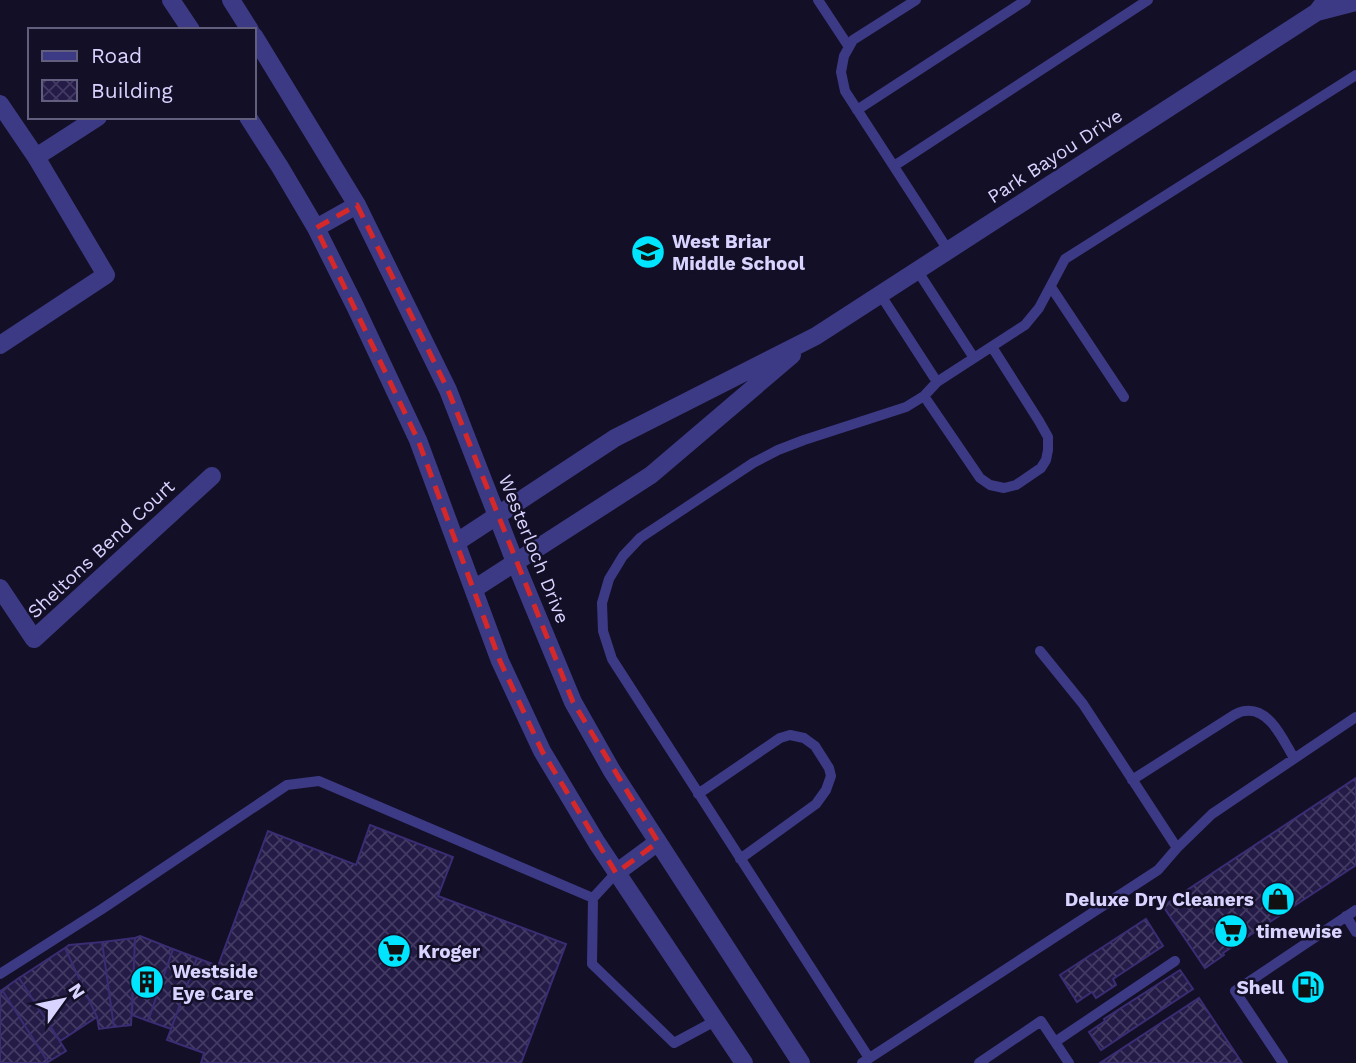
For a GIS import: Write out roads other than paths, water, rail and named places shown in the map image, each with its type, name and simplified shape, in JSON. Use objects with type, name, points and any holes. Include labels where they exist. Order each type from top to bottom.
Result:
[{"type":"street","points":[[171,0],[190,28]]},
{"type":"street","points":[[230,0],[249,28]]},
{"type":"street","name":"Park Bayou Drive","points":[[457,542],[615,438],[816,335],[1318,4],[1356,2]]},
{"type":"street","name":"Westerloch Drive","points":[[256,39],[357,205],[448,390],[573,702],[612,771],[801,1063]]},
{"type":"street","points":[[0,104],[36,157],[106,275],[0,345]]},
{"type":"street","points":[[36,157],[95,119]]},
{"type":"street","points":[[249,119],[316,228],[418,440],[500,661],[542,751],[616,873],[744,1063]]},
{"type":"street","points":[[316,228],[357,205]]},
{"type":"street","name":"Park Bayou Drive","points":[[474,589],[651,475],[816,335]]},
{"type":"street","name":"Sheltons Bend Court","points":[[0,588],[34,639],[212,476]]},
{"type":"street","points":[[616,873],[658,842]]},
{"type":"lane","points":[[818,0],[849,47]]},
{"type":"lane","points":[[916,0],[853,40],[844,56],[841,72],[845,92],[948,250]]},
{"type":"lane","points":[[857,110],[1026,0]]},
{"type":"lane","points":[[894,166],[1148,0]]},
{"type":"lane","points":[[1354,80],[1065,259],[1039,308],[1025,325],[937,382],[924,396],[906,407],[778,450],[752,463],[640,538],[623,556],[609,579],[602,603],[603,631],[612,659],[866,1061],[1158,870],[1212,814],[1356,717]]},
{"type":"lane","points":[[917,270],[974,358]]},
{"type":"lane","points":[[1051,287],[1124,397]]},
{"type":"lane","points":[[880,294],[937,382]]},
{"type":"lane","points":[[924,396],[980,478],[990,485],[1004,488],[1016,485],[1041,468],[1046,460],[1048,438],[992,347]]},
{"type":"lane","points":[[1040,651],[1083,704],[1177,848]]},
{"type":"lane","points":[[1132,780],[1234,715],[1245,711],[1255,711],[1265,716],[1294,758]]},
{"type":"lane","points":[[698,794],[780,738],[790,735],[804,738],[815,746],[831,776],[816,804],[740,859]]},
{"type":"lane","points":[[0,974],[287,785],[319,781],[593,898]]},
{"type":"lane","points":[[616,873],[593,898],[592,964],[674,1043],[715,1021]]},
{"type":"lane","points":[[1283,1063],[1236,991],[1356,909]]},
{"type":"lane","points":[[1346,916],[1356,932]]},
{"type":"lane","points":[[1055,1042],[1175,961]]},
{"type":"lane","points":[[979,1063],[1041,1021],[1069,1063]]},
{"type":"place","name":"West Briar Middle School","points":[[648,252]]},
{"type":"place","name":"Deluxe Dry Cleaners","points":[[1278,899]]},
{"type":"place","name":"timewise","points":[[1231,931]]},
{"type":"place","name":"Kroger","points":[[394,951]]},
{"type":"place","name":"Westside Eye Care","points":[[147,982]]},
{"type":"place","name":"Shell","points":[[1308,987]]}]
